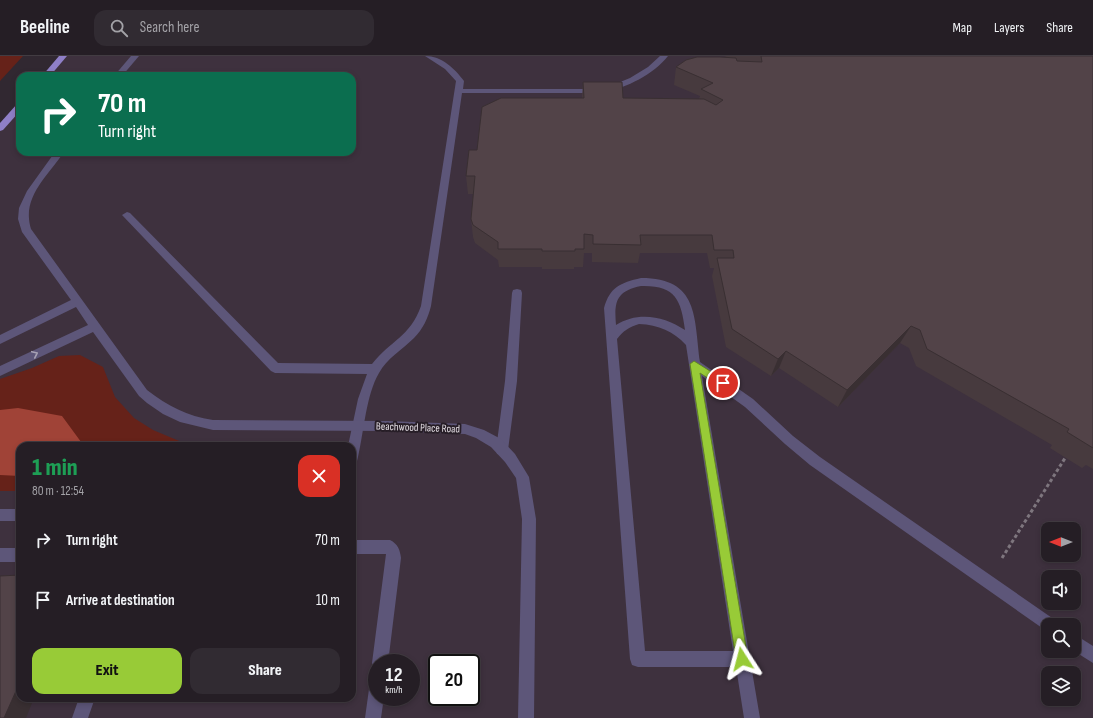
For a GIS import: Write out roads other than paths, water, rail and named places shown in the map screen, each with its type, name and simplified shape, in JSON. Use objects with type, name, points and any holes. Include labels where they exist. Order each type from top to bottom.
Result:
[{"type":"main road","points":[[49,72],[63,56]]},
{"type":"main road","points":[[0,128],[16,110]]},
{"type":"street","points":[[121,72],[135,56]]},
{"type":"street","points":[[355,442],[370,381],[375,369],[382,359],[413,333],[420,325],[424,315],[460,81],[448,67],[429,56]]},
{"type":"street","points":[[459,91],[609,91],[626,84],[645,72],[656,65],[664,56]]},
{"type":"street","name":"Beachwood Place Road","points":[[57,156],[28,196],[22,218],[26,230],[33,242],[143,393],[168,413],[192,422],[234,426],[359,426],[465,429],[480,434],[496,443],[510,458],[522,477],[529,519],[526,718]]},
{"type":"street","points":[[127,215],[275,368],[375,369]]},
{"type":"street","points":[[742,659],[638,659],[609,308],[610,299],[618,290],[626,285],[648,282],[668,287],[682,296],[686,308],[752,718]]},
{"type":"street","points":[[502,450],[511,381],[517,293]]},
{"type":"street","points":[[0,340],[77,302]]},
{"type":"street","points":[[612,338],[616,331],[627,323],[644,321],[659,322],[671,326],[683,333],[691,342]]},
{"type":"street","points":[[0,371],[95,326]]},
{"type":"street","points":[[694,364],[749,403],[789,440],[815,461],[1041,619]]},
{"type":"street","points":[[0,516],[16,515]]},
{"type":"street","points":[[356,546],[390,547],[393,551],[394,558],[381,654]]},
{"type":"street","points":[[0,555],[16,555]]},
{"type":"street","points":[[1081,647],[1093,655]]},
{"type":"street","points":[[80,718],[86,702]]},
{"type":"street","points":[[373,718],[375,706]]}]
